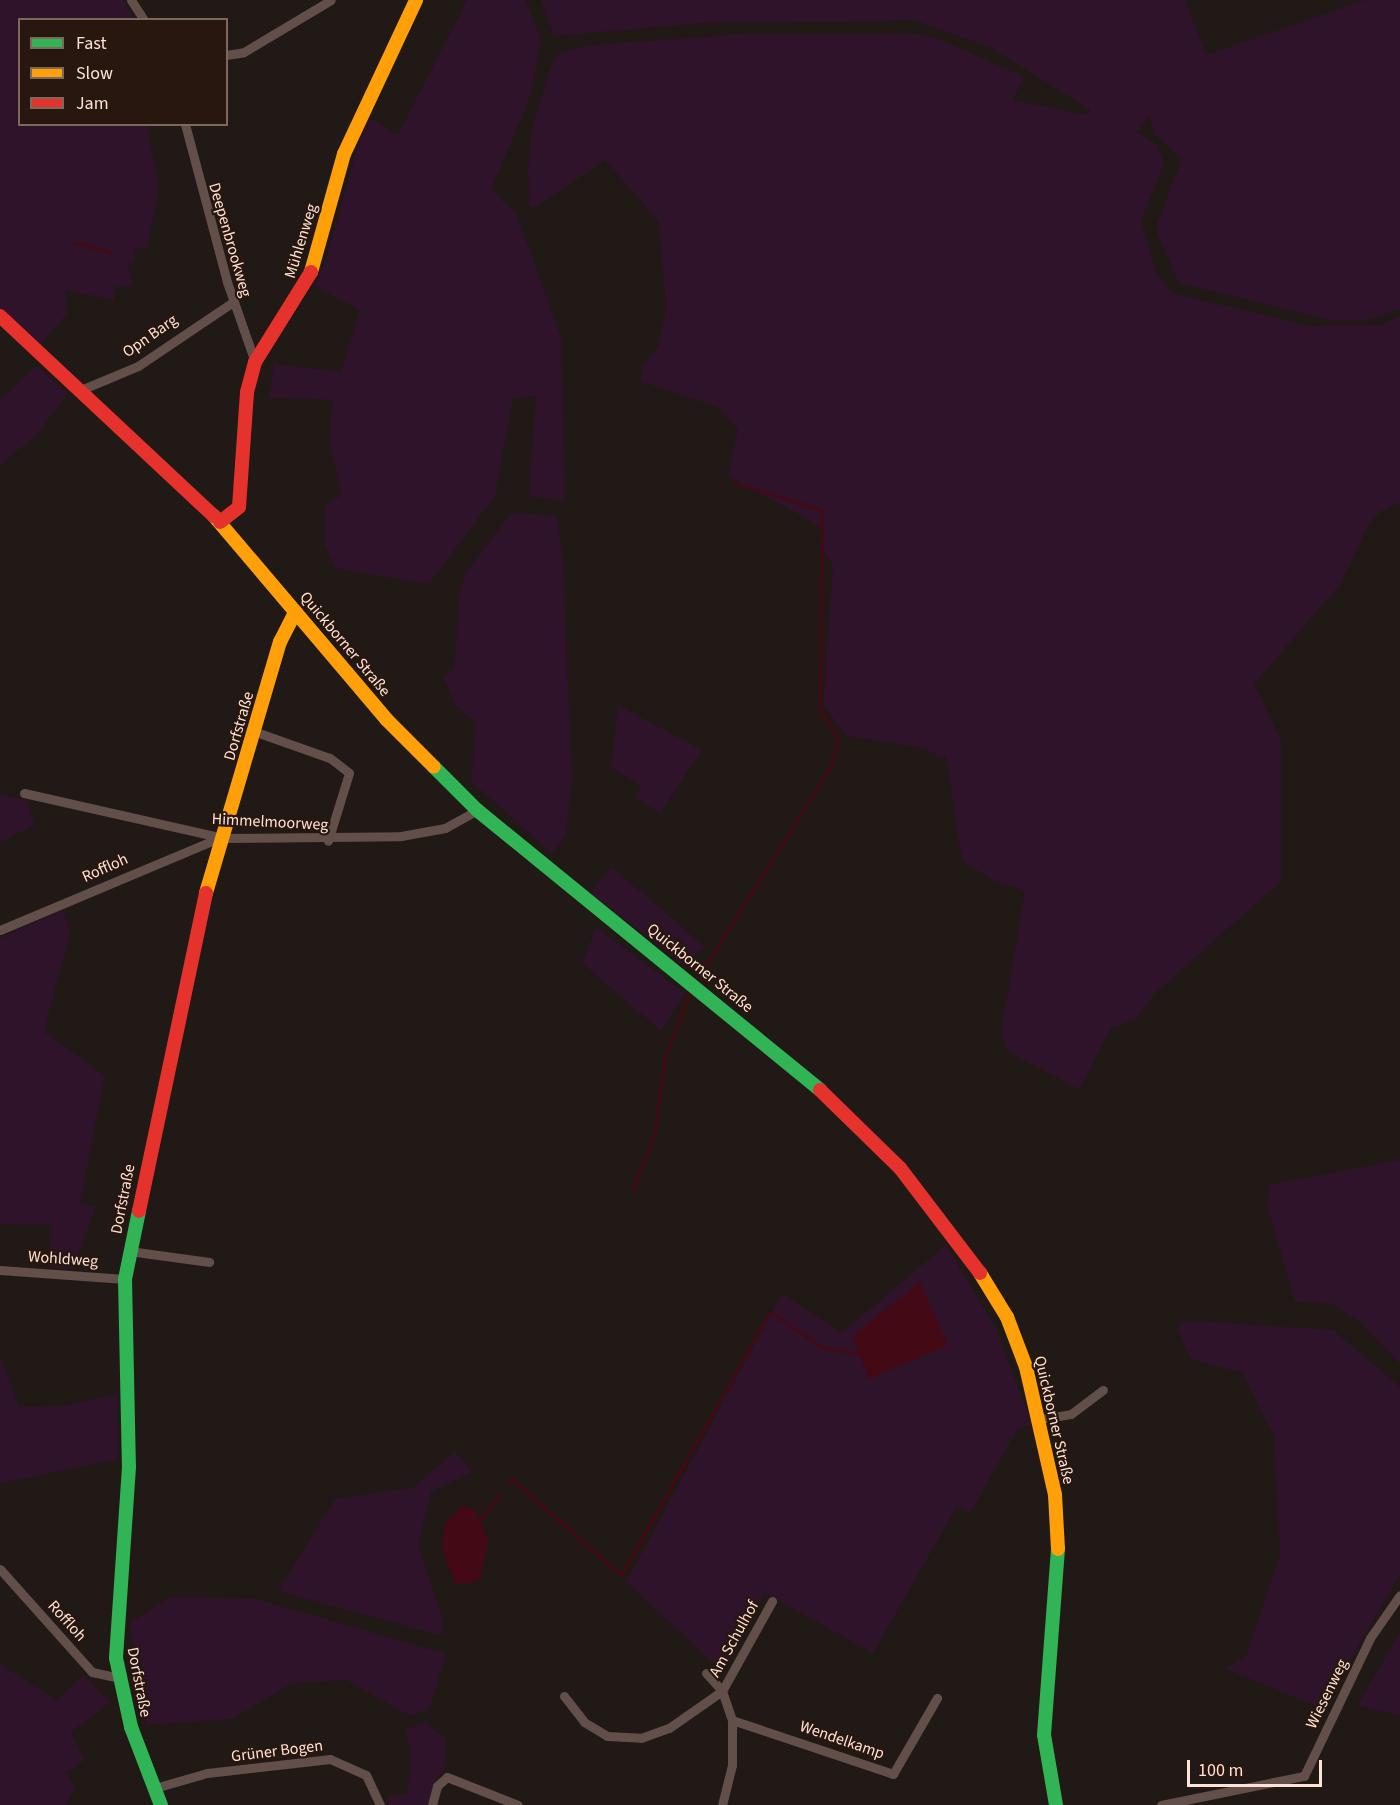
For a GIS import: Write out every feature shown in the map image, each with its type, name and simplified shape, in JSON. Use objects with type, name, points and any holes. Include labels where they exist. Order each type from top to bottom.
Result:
[{"type":"main road","name":"Mühlenweg","points":[[220,522],[239,507],[247,392],[255,362],[307,284],[344,154],[416,0]]},
{"type":"main road","name":"Quickborner Straße","points":[[0,316],[83,389],[220,522],[387,720],[477,810],[790,1063],[900,1168],[1007,1317],[1040,1419],[1055,1495],[1059,1560],[1044,1735],[1056,1805]]},
{"type":"main road","name":"Dorfstraße","points":[[161,1805],[120,1678],[115,1636],[129,1467],[125,1279],[195,929],[256,732],[280,642],[295,612]]},
{"type":"street","points":[[131,0],[143,18]]},
{"type":"street","points":[[228,55],[244,52],[331,0]]},
{"type":"street","name":"Deepenbrookweg","points":[[186,126],[233,303],[255,362]]},
{"type":"street","name":"Opn Barg","points":[[83,389],[138,366],[233,303]]},
{"type":"street","points":[[256,732],[330,758],[349,773],[328,841]]},
{"type":"street","name":"Himmelmoorweg","points":[[24,793],[223,838],[328,841],[445,828],[477,810]]},
{"type":"street","name":"Roffloh","points":[[0,930],[223,838]]},
{"type":"street","points":[[129,1251],[209,1262]]},
{"type":"street","name":"Wohldweg","points":[[0,1270],[125,1279]]},
{"type":"street","points":[[1040,1419],[1071,1414],[1103,1390]]},
{"type":"street","name":"Roffloh","points":[[0,1569],[92,1672],[120,1678]]},
{"type":"street","name":"Wiesenweg","points":[[1161,1805],[1304,1776],[1370,1638],[1400,1595]]},
{"type":"street","name":"Am Schulhof","points":[[722,1691],[772,1601]]},
{"type":"street","points":[[706,1673],[722,1691],[732,1720],[732,1765],[722,1805]]},
{"type":"street","points":[[564,1696],[584,1722],[622,1739],[669,1728],[722,1691]]},
{"type":"street","name":"Wendelkamp","points":[[732,1720],[893,1774],[938,1698]]},
{"type":"street","name":"Grüner Bogen","points":[[155,1788],[207,1773],[330,1759],[366,1775],[380,1805]]},
{"type":"street","points":[[432,1805],[437,1786],[447,1777],[518,1805]]},
{"type":"shaded area","points":[[0,0],[122,0],[133,18],[18,18],[18,126],[147,126],[159,188],[147,248],[135,248],[133,263],[128,263],[132,286],[115,287],[114,300],[65,290],[67,313],[41,344],[0,309]]},
{"type":"shaded area","points":[[467,0],[525,0],[541,40],[530,97],[491,189],[517,216],[561,336],[565,501],[529,496],[536,396],[513,398],[495,496],[429,584],[335,568],[325,545],[325,505],[342,495],[329,441],[333,400],[269,397],[274,364],[341,372],[360,310],[314,286],[324,267],[366,116],[398,135]]},
{"type":"shaded area","points":[[541,0],[1185,0],[1206,55],[1366,0],[1400,0],[1400,309],[1364,321],[1335,321],[1179,283],[1158,234],[1158,221],[1182,159],[1154,134],[1149,116],[1136,132],[1157,145],[1164,164],[1141,220],[1156,272],[1172,293],[1308,326],[1381,325],[1400,316],[1400,503],[1381,511],[1368,525],[1340,584],[1254,684],[1281,741],[1281,881],[1156,992],[1135,1019],[1111,1028],[1079,1089],[1007,1051],[1001,1032],[1025,891],[993,880],[962,861],[946,754],[942,758],[924,748],[847,736],[823,705],[833,566],[822,548],[821,527],[728,475],[738,429],[718,407],[642,382],[641,368],[658,347],[666,308],[659,221],[605,160],[539,205],[530,207],[528,172],[532,128],[549,72],[558,54],[584,46],[744,34],[913,34],[939,39],[1024,77],[1013,100],[1085,115],[1091,110],[990,47],[915,20],[701,23],[554,36]]},
{"type":"shaded area","points":[[37,366],[68,394],[38,433],[0,466],[0,400]]},
{"type":"shaded area","points":[[512,513],[557,517],[563,563],[572,780],[566,835],[552,853],[471,781],[476,723],[456,705],[444,679],[454,667],[460,589],[467,571]]},
{"type":"shaded area","points":[[618,705],[702,750],[660,813],[635,797],[641,785],[611,768]]},
{"type":"shaded area","points":[[0,794],[27,800],[35,825],[0,842]]},
{"type":"shaded area","points":[[611,868],[705,947],[683,965],[591,893]]},
{"type":"shaded area","points":[[63,910],[70,932],[44,1032],[105,1076],[80,1203],[96,1206],[72,1270],[49,1266],[52,1225],[0,1224],[0,938]]},
{"type":"shaded area","points":[[596,927],[685,993],[661,1031],[582,963]]},
{"type":"shaded area","points":[[1400,1160],[1400,1364],[1358,1320],[1332,1304],[1295,1301],[1268,1209],[1269,1185]]},
{"type":"shaded area","points":[[946,1245],[996,1329],[1032,1425],[1018,1428],[970,1513],[957,1506],[873,1653],[764,1592],[723,1671],[626,1582],[782,1294],[842,1333]]},
{"type":"shaded area","points":[[920,1282],[948,1345],[869,1379],[852,1336]]},
{"type":"shaded area","points":[[1188,1321],[1333,1330],[1400,1387],[1400,1575],[1322,1708],[1226,1669],[1246,1656],[1280,1555],[1274,1437],[1243,1373],[1192,1360],[1177,1328]]},
{"type":"shaded area","points":[[0,1355],[19,1407],[64,1406],[117,1394],[118,1459],[0,1483]]},
{"type":"shaded area","points":[[455,1452],[472,1472],[431,1492],[418,1545],[444,1624],[440,1635],[278,1591],[335,1499],[412,1488]]},
{"type":"shaded area","points":[[462,1505],[475,1510],[488,1539],[481,1577],[470,1584],[455,1583],[442,1548],[444,1525]]},
{"type":"shaded area","points":[[171,1597],[256,1599],[446,1654],[430,1708],[411,1716],[346,1680],[292,1683],[232,1719],[146,1725],[130,1623]]},
{"type":"shaded area","points":[[1400,1632],[1400,1715],[1357,1706]]},
{"type":"shaded area","points":[[0,1664],[56,1700],[84,1675],[110,1702],[71,1732],[84,1761],[66,1772],[75,1789],[65,1805],[0,1805]]},
{"type":"shaded area","points":[[425,1722],[446,1739],[444,1770],[435,1780],[430,1805],[388,1805],[387,1797],[407,1794],[411,1755],[405,1730]]},
{"type":"waterway","points":[[75,242],[112,253]]},
{"type":"waterway","points":[[698,978],[831,766],[838,739],[820,709],[822,510],[732,482]]},
{"type":"waterway","points":[[632,1190],[654,1136],[665,1057],[689,994]]},
{"type":"waterway","points":[[509,1483],[512,1479],[621,1575],[770,1312],[823,1348],[860,1354]]},
{"type":"waterway","points":[[480,1520],[500,1494]]},
{"type":"traffic: fast","points":[[434,767],[477,810],[820,1090]]},
{"type":"traffic: fast","points":[[139,1211],[125,1279],[129,1467],[116,1658],[131,1727],[161,1805]]},
{"type":"traffic: fast","points":[[1056,1805],[1044,1735],[1058,1549]]},
{"type":"traffic: slow","points":[[311,272],[344,154],[416,0]]},
{"type":"traffic: slow","points":[[214,516],[387,720],[434,767]]},
{"type":"traffic: slow","points":[[206,893],[280,642],[295,612]]},
{"type":"traffic: slow","points":[[980,1273],[1007,1317],[1026,1367],[1055,1495],[1058,1549]]},
{"type":"traffic: jam","points":[[220,522],[239,507],[247,392],[255,362],[311,272]]},
{"type":"traffic: jam","points":[[0,316],[214,516]]},
{"type":"traffic: jam","points":[[139,1211],[206,893]]},
{"type":"traffic: jam","points":[[820,1090],[900,1168],[980,1273]]}]
